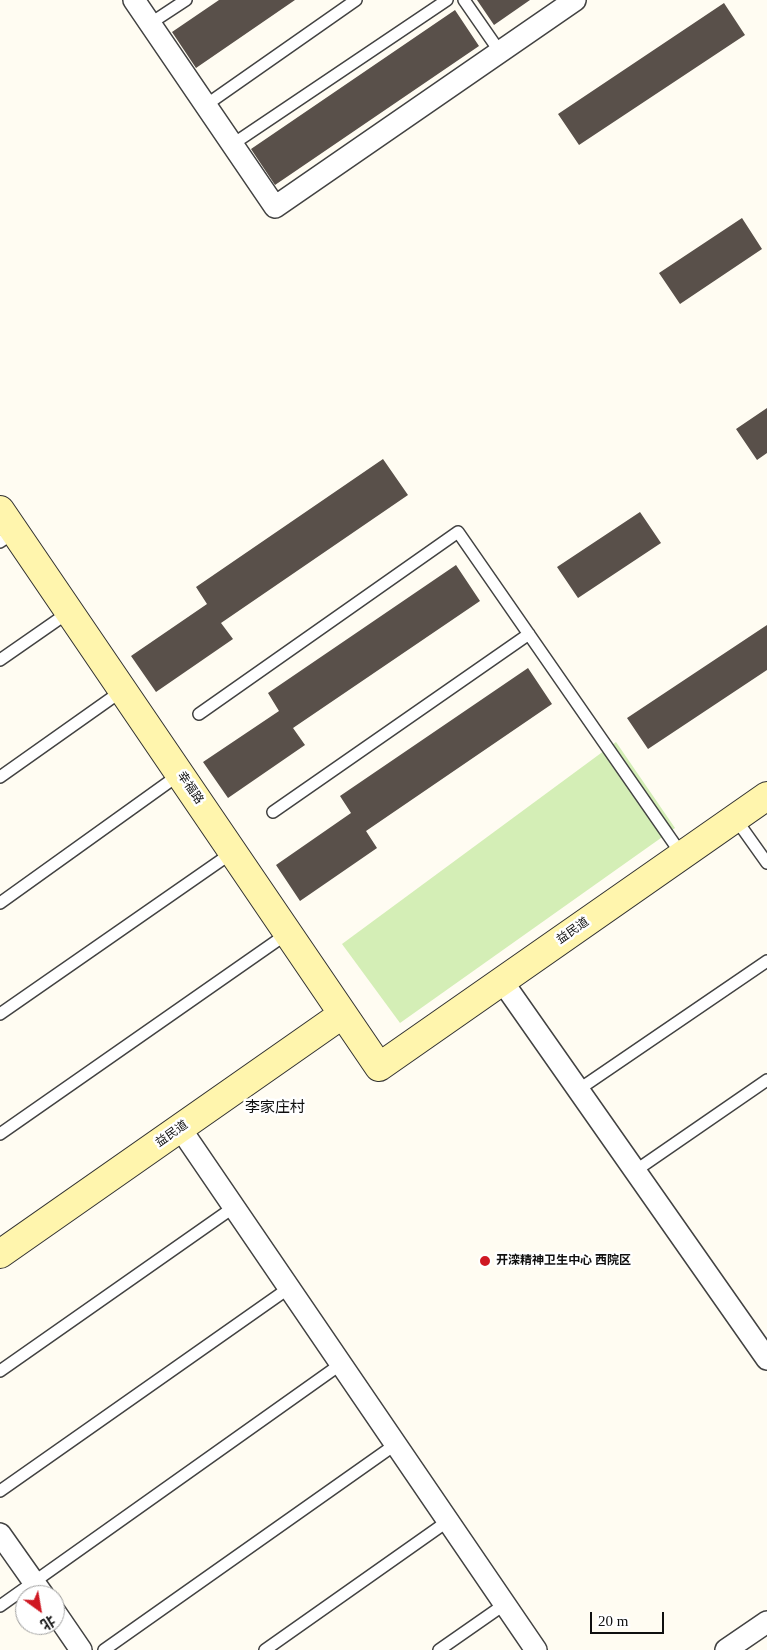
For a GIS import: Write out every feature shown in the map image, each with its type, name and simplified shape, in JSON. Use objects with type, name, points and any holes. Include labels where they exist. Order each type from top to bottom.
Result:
[{"type":"street","points":[[134,0],[275,207],[574,0]]},
{"type":"street","name":"幸福路","points":[[5,528],[70,612],[379,1067]]},
{"type":"street","name":"益民道","points":[[379,1067],[767,796]]},
{"type":"street","points":[[502,981],[767,1359]]},
{"type":"street","name":"益民道","points":[[0,1254],[344,1014]]},
{"type":"street","points":[[180,1128],[536,1650]]},
{"type":"street","points":[[0,1534],[36,1585]]},
{"type":"street","points":[[726,1650],[767,1622]]},
{"type":"street","points":[[65,1626],[82,1650]]},
{"type":"lane","points":[[151,23],[186,0]]},
{"type":"lane","points":[[206,105],[356,0]]},
{"type":"lane","points":[[233,144],[447,0]]},
{"type":"lane","points":[[464,0],[500,52]]},
{"type":"lane","points":[[199,714],[458,532],[682,855]]},
{"type":"lane","points":[[0,660],[70,612]]},
{"type":"lane","points":[[273,812],[529,634]]},
{"type":"lane","points":[[0,777],[123,690]]},
{"type":"lane","points":[[0,902],[180,774]]},
{"type":"lane","points":[[735,818],[767,863]]},
{"type":"lane","points":[[0,1014],[234,852]]},
{"type":"lane","points":[[0,1134],[288,933]]},
{"type":"lane","points":[[578,1090],[767,961]]},
{"type":"lane","points":[[636,1171],[767,1080]]},
{"type":"lane","points":[[0,1372],[234,1207]]},
{"type":"lane","points":[[0,1491],[289,1288]]},
{"type":"lane","points":[[42,1585],[341,1364]]},
{"type":"lane","points":[[104,1650],[396,1444]]},
{"type":"lane","points":[[266,1650],[448,1521]]},
{"type":"lane","points":[[0,1606],[15,1599]]},
{"type":"lane","points":[[440,1650],[505,1604]]},
{"type":"green space","points":[[616,742],[675,828],[400,1023],[342,944]]},
{"type":"building","points":[[219,0],[295,0],[196,68],[172,32]]},
{"type":"building","points":[[477,0],[530,0],[494,25]]},
{"type":"building","points":[[724,3],[745,35],[579,145],[558,114]]},
{"type":"building","points":[[455,10],[479,46],[275,185],[251,149]]},
{"type":"building","points":[[742,218],[762,249],[680,304],[659,273]]},
{"type":"building","points":[[767,408],[767,453],[757,460],[736,429]]},
{"type":"building","points":[[383,459],[408,495],[221,623],[233,639],[156,692],[131,656],[207,604],[196,587]]},
{"type":"building","points":[[640,512],[661,543],[578,598],[557,567]]},
{"type":"building","points":[[456,565],[480,601],[293,728],[305,745],[228,798],[203,762],[279,711],[268,693]]},
{"type":"building","points":[[767,625],[767,670],[648,749],[627,718]]},
{"type":"building","points":[[528,668],[552,704],[366,831],[377,848],[300,901],[276,865],[351,813],[340,796]]},
{"type":"place","name":"开滦精神卫生中心 西院区","points":[[485,1261]]},
{"type":"district","name":"李家庄村","points":[[275,1108]]}]
